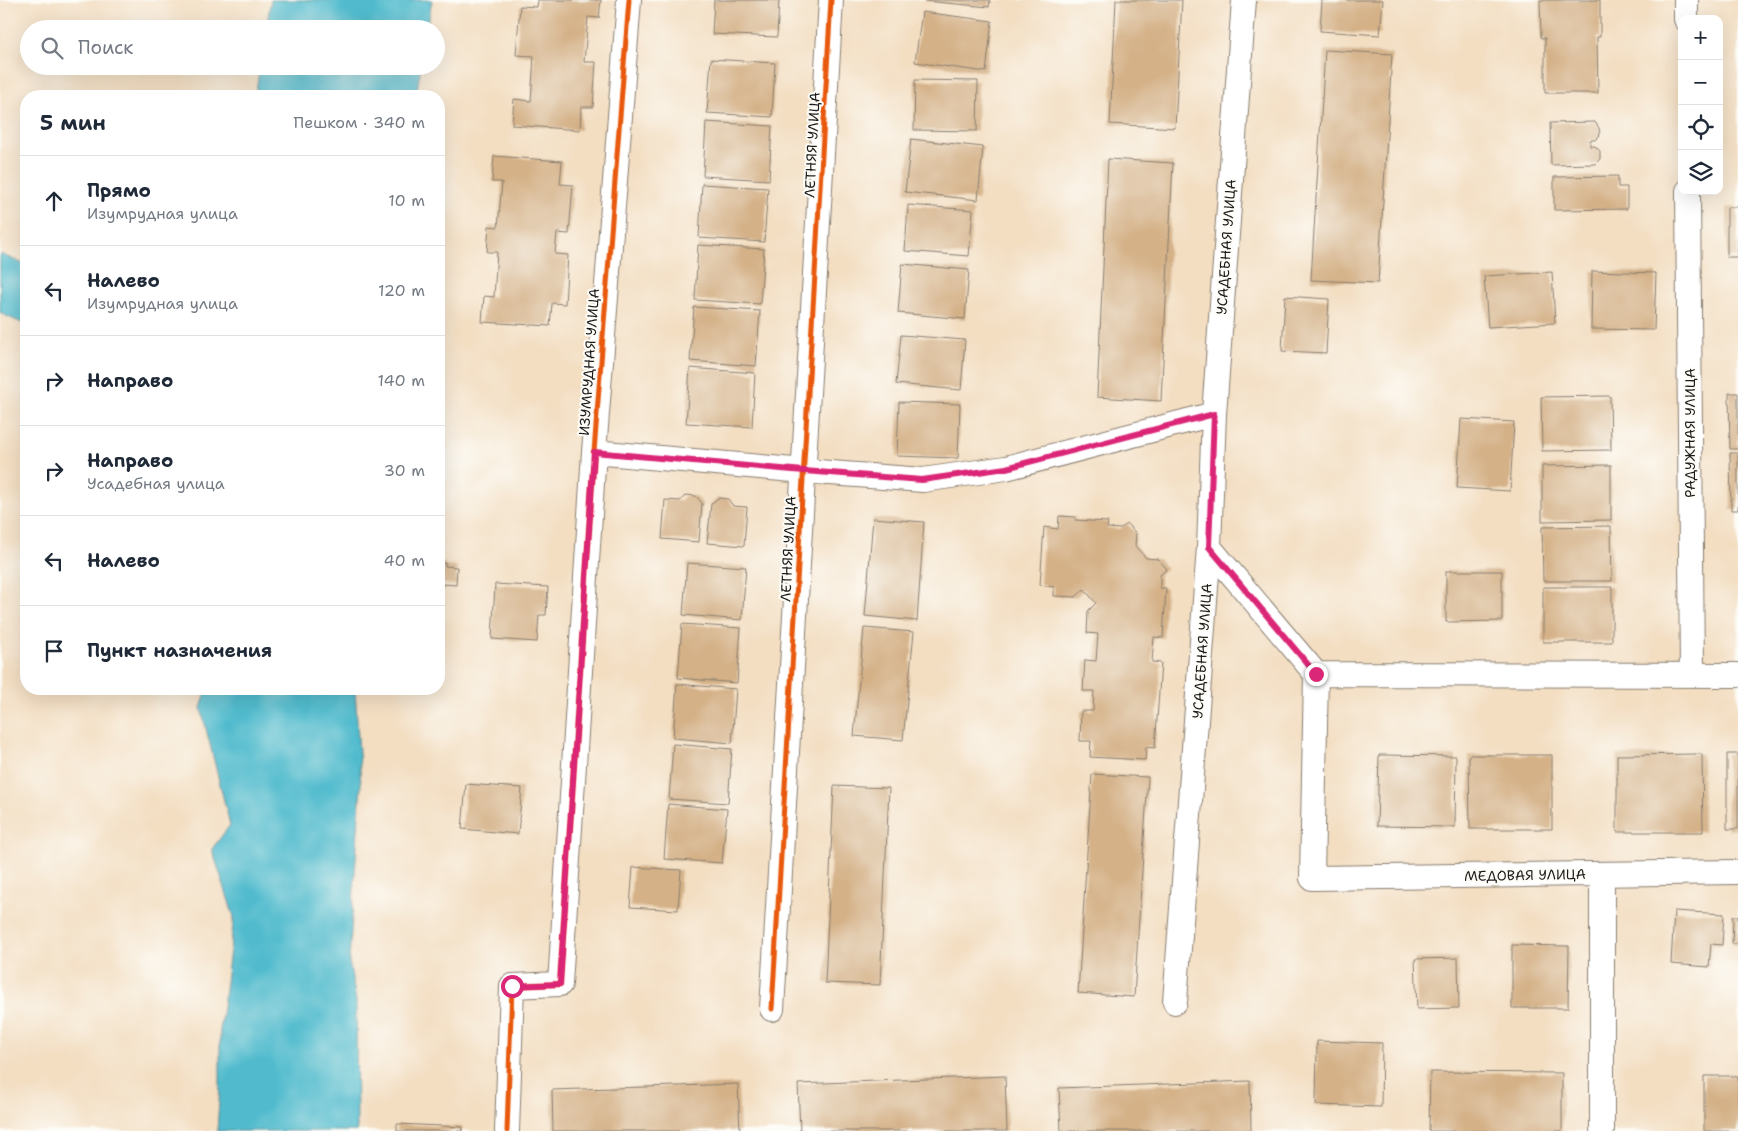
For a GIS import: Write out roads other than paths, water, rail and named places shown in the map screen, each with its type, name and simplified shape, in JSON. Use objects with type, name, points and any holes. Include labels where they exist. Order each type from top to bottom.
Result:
[{"type":"street","name":"ИЗУМРУДНАЯ УЛИЦА","points":[[507,1131],[512,986],[560,984],[594,452],[629,0]]},
{"type":"street","name":"ЛЕТНЯЯ УЛИЦА","points":[[772,1009],[831,0]]},
{"type":"street","name":"УСАДЕБНАЯ УЛИЦА","points":[[1175,1002],[1209,547],[1214,414],[1244,0]]},
{"type":"street","points":[[1686,0],[1686,15]]},
{"type":"street","name":"РАДУЖНАЯ УЛИЦА","points":[[1688,195],[1692,674]]},
{"type":"street","points":[[594,452],[922,480],[1006,468],[1214,414]]},
{"type":"street","points":[[1209,547],[1316,674],[1738,674]]},
{"type":"street","name":"МЕДОВАЯ УЛИЦА","points":[[1316,674],[1312,878],[1738,872]]},
{"type":"street","points":[[1602,874],[1602,1131]]},
{"type":"water","points":[[271,0],[432,0],[429,20],[268,20]]},
{"type":"water","points":[[258,75],[420,75],[417,90],[256,90]]},
{"type":"water","points":[[0,254],[20,262],[20,322],[0,313]]},
{"type":"water","points":[[205,695],[355,695],[361,785],[349,961],[356,1001],[357,1131],[217,1131],[220,1086],[220,1031],[234,917],[212,849],[230,825],[201,708]]}]
